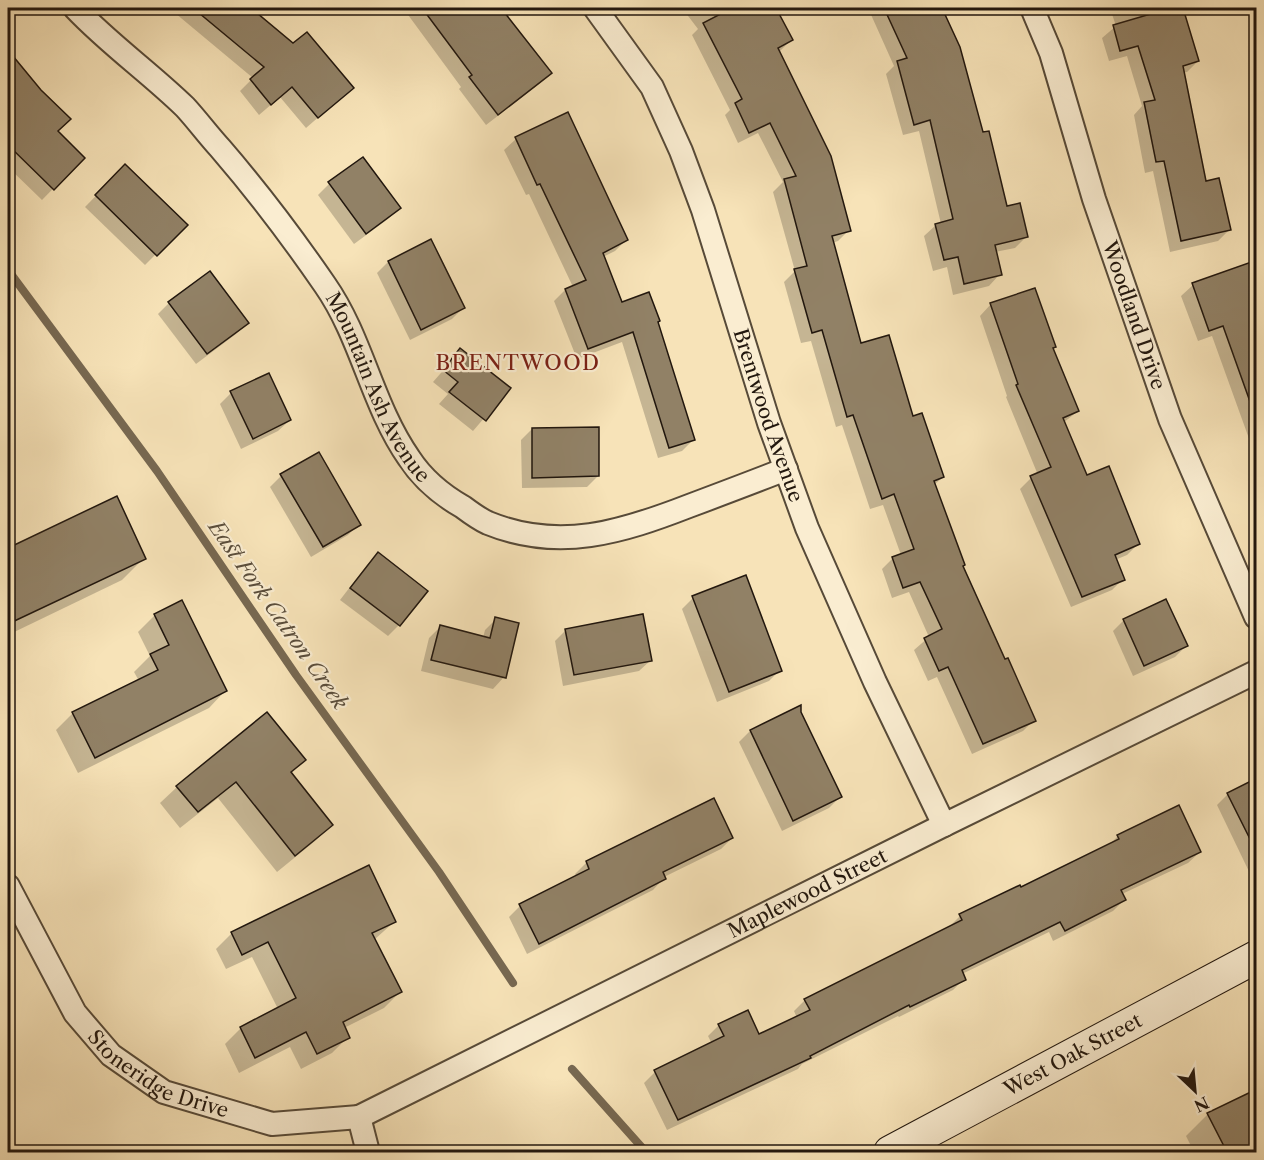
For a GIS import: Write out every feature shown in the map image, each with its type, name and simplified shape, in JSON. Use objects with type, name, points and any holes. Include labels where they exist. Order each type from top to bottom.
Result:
[{"type":"main road","name":"West Oak Street","points":[[890,1152],[1257,957]]},
{"type":"street","name":"Mountain Ash Avenue","points":[[75,8],[97,31],[185,107],[261,196],[327,288],[351,331],[389,423],[409,459],[430,483],[459,505],[487,522],[515,531],[547,536],[582,537],[614,532],[648,522],[786,469]]},
{"type":"street","name":"Brentwood Avenue","points":[[595,8],[652,87],[681,151],[703,210],[769,423],[807,528],[875,682],[944,825]]},
{"type":"street","name":"Woodland Drive","points":[[1032,8],[1051,53],[1094,199],[1170,419],[1257,617]]},
{"type":"street","name":"Maplewood Street","points":[[359,1117],[944,825],[1257,672]]},
{"type":"street","name":"Stoneridge Drive","points":[[8,886],[75,1013],[111,1055],[164,1092],[272,1124],[359,1117]]},
{"type":"street","points":[[359,1117],[368,1152]]},
{"type":"building","points":[[193,8],[251,8],[293,43],[307,32],[354,88],[318,118],[292,87],[271,105],[250,79],[264,67]]},
{"type":"building","points":[[422,8],[501,8],[552,73],[498,115],[469,77],[472,75]]},
{"type":"building","points":[[732,8],[776,8],[793,40],[778,48],[831,156],[851,231],[832,236],[861,343],[889,335],[913,416],[922,413],[944,477],[934,481],[965,565],[963,566],[1036,721],[983,744],[948,667],[939,671],[924,638],[942,629],[920,582],[903,588],[892,557],[914,549],[894,494],[882,499],[853,415],[847,417],[822,330],[812,333],[794,269],[807,266],[784,179],[796,176],[770,123],[749,133],[735,103],[742,99],[703,23]]},
{"type":"building","points":[[884,8],[942,8],[960,47],[983,132],[989,131],[1007,206],[1020,203],[1028,237],[995,245],[1002,275],[964,284],[958,257],[944,260],[935,224],[953,219],[930,120],[914,125],[897,61],[907,58]]},
{"type":"building","points":[[1171,8],[1183,8],[1199,61],[1183,66],[1206,181],[1219,178],[1231,230],[1181,241],[1164,161],[1156,162],[1144,102],[1155,100],[1138,46],[1120,51],[1113,25]]},
{"type":"building","points":[[8,50],[41,90],[71,119],[58,131],[85,158],[54,190],[8,145]]},
{"type":"building","points":[[568,112],[628,240],[603,253],[622,302],[649,292],[660,321],[658,322],[695,440],[669,448],[633,332],[588,349],[565,289],[586,280],[515,137]]},
{"type":"building","points":[[363,157],[401,208],[366,234],[328,182]]},
{"type":"building","points":[[125,164],[188,225],[157,256],[95,195]]},
{"type":"building","points":[[431,239],[465,308],[421,330],[388,261]]},
{"type":"building","points":[[1257,260],[1257,410],[1253,410],[1223,326],[1209,331],[1192,283]]},
{"type":"building","points":[[210,271],[249,323],[207,354],[168,302]]},
{"type":"building","points":[[1035,288],[1056,347],[1053,348],[1079,411],[1063,418],[1087,475],[1109,466],[1140,544],[1115,555],[1125,580],[1082,597],[1030,476],[1051,467],[1016,385],[1018,384],[990,303]]},
{"type":"building","points":[[460,348],[511,388],[486,421],[449,392],[458,382],[443,370]]},
{"type":"building","points":[[269,373],[291,420],[253,439],[230,391]]},
{"type":"building","points":[[599,427],[599,476],[532,478],[532,428]]},
{"type":"building","points":[[319,452],[361,525],[323,547],[280,474]]},
{"type":"building","points":[[117,496],[146,559],[8,624],[8,548]]},
{"type":"building","points":[[378,552],[428,591],[400,626],[350,588]]},
{"type":"building","points":[[746,575],[782,671],[729,692],[692,596]]},
{"type":"building","points":[[1166,599],[1188,646],[1144,666],[1123,619]]},
{"type":"building","points":[[182,600],[227,691],[95,758],[72,712],[158,670],[150,654],[169,645],[154,614]]},
{"type":"building","points":[[643,614],[652,661],[574,675],[565,629]]},
{"type":"building","points":[[495,617],[519,623],[506,678],[431,660],[440,625],[490,638]]},
{"type":"building","points":[[801,705],[801,712],[842,797],[793,821],[750,730]]},
{"type":"building","points":[[267,712],[306,760],[291,772],[333,825],[295,856],[236,782],[198,812],[176,786]]},
{"type":"building","points":[[1257,778],[1257,853],[1227,793]]},
{"type":"building","points":[[714,798],[733,838],[663,872],[666,879],[539,944],[519,904],[589,869],[586,861]]},
{"type":"building","points":[[1179,805],[1201,852],[1121,890],[1126,900],[1065,931],[1060,922],[962,970],[966,980],[910,1007],[909,1005],[810,1056],[811,1058],[678,1120],[654,1070],[724,1036],[718,1024],[748,1010],[759,1034],[810,1010],[804,999],[962,920],[959,914],[1020,885],[1021,887],[1119,839],[1117,835]]},
{"type":"building","points":[[369,865],[396,922],[372,933],[402,992],[343,1022],[350,1038],[317,1054],[306,1032],[255,1058],[240,1027],[296,998],[268,942],[242,955],[231,932]]},
{"type":"building","points":[[1257,1089],[1257,1152],[1227,1152],[1207,1113]]},
{"type":"waterway","name":"East Fork Catron Creek","points":[[8,270],[157,471],[296,675],[439,872],[513,983]]},
{"type":"waterway","name":"East Fork Catron Creek","points":[[572,1069],[646,1152]]},
{"type":"district","name":"BRENTWOOD","points":[[518,363]]}]
